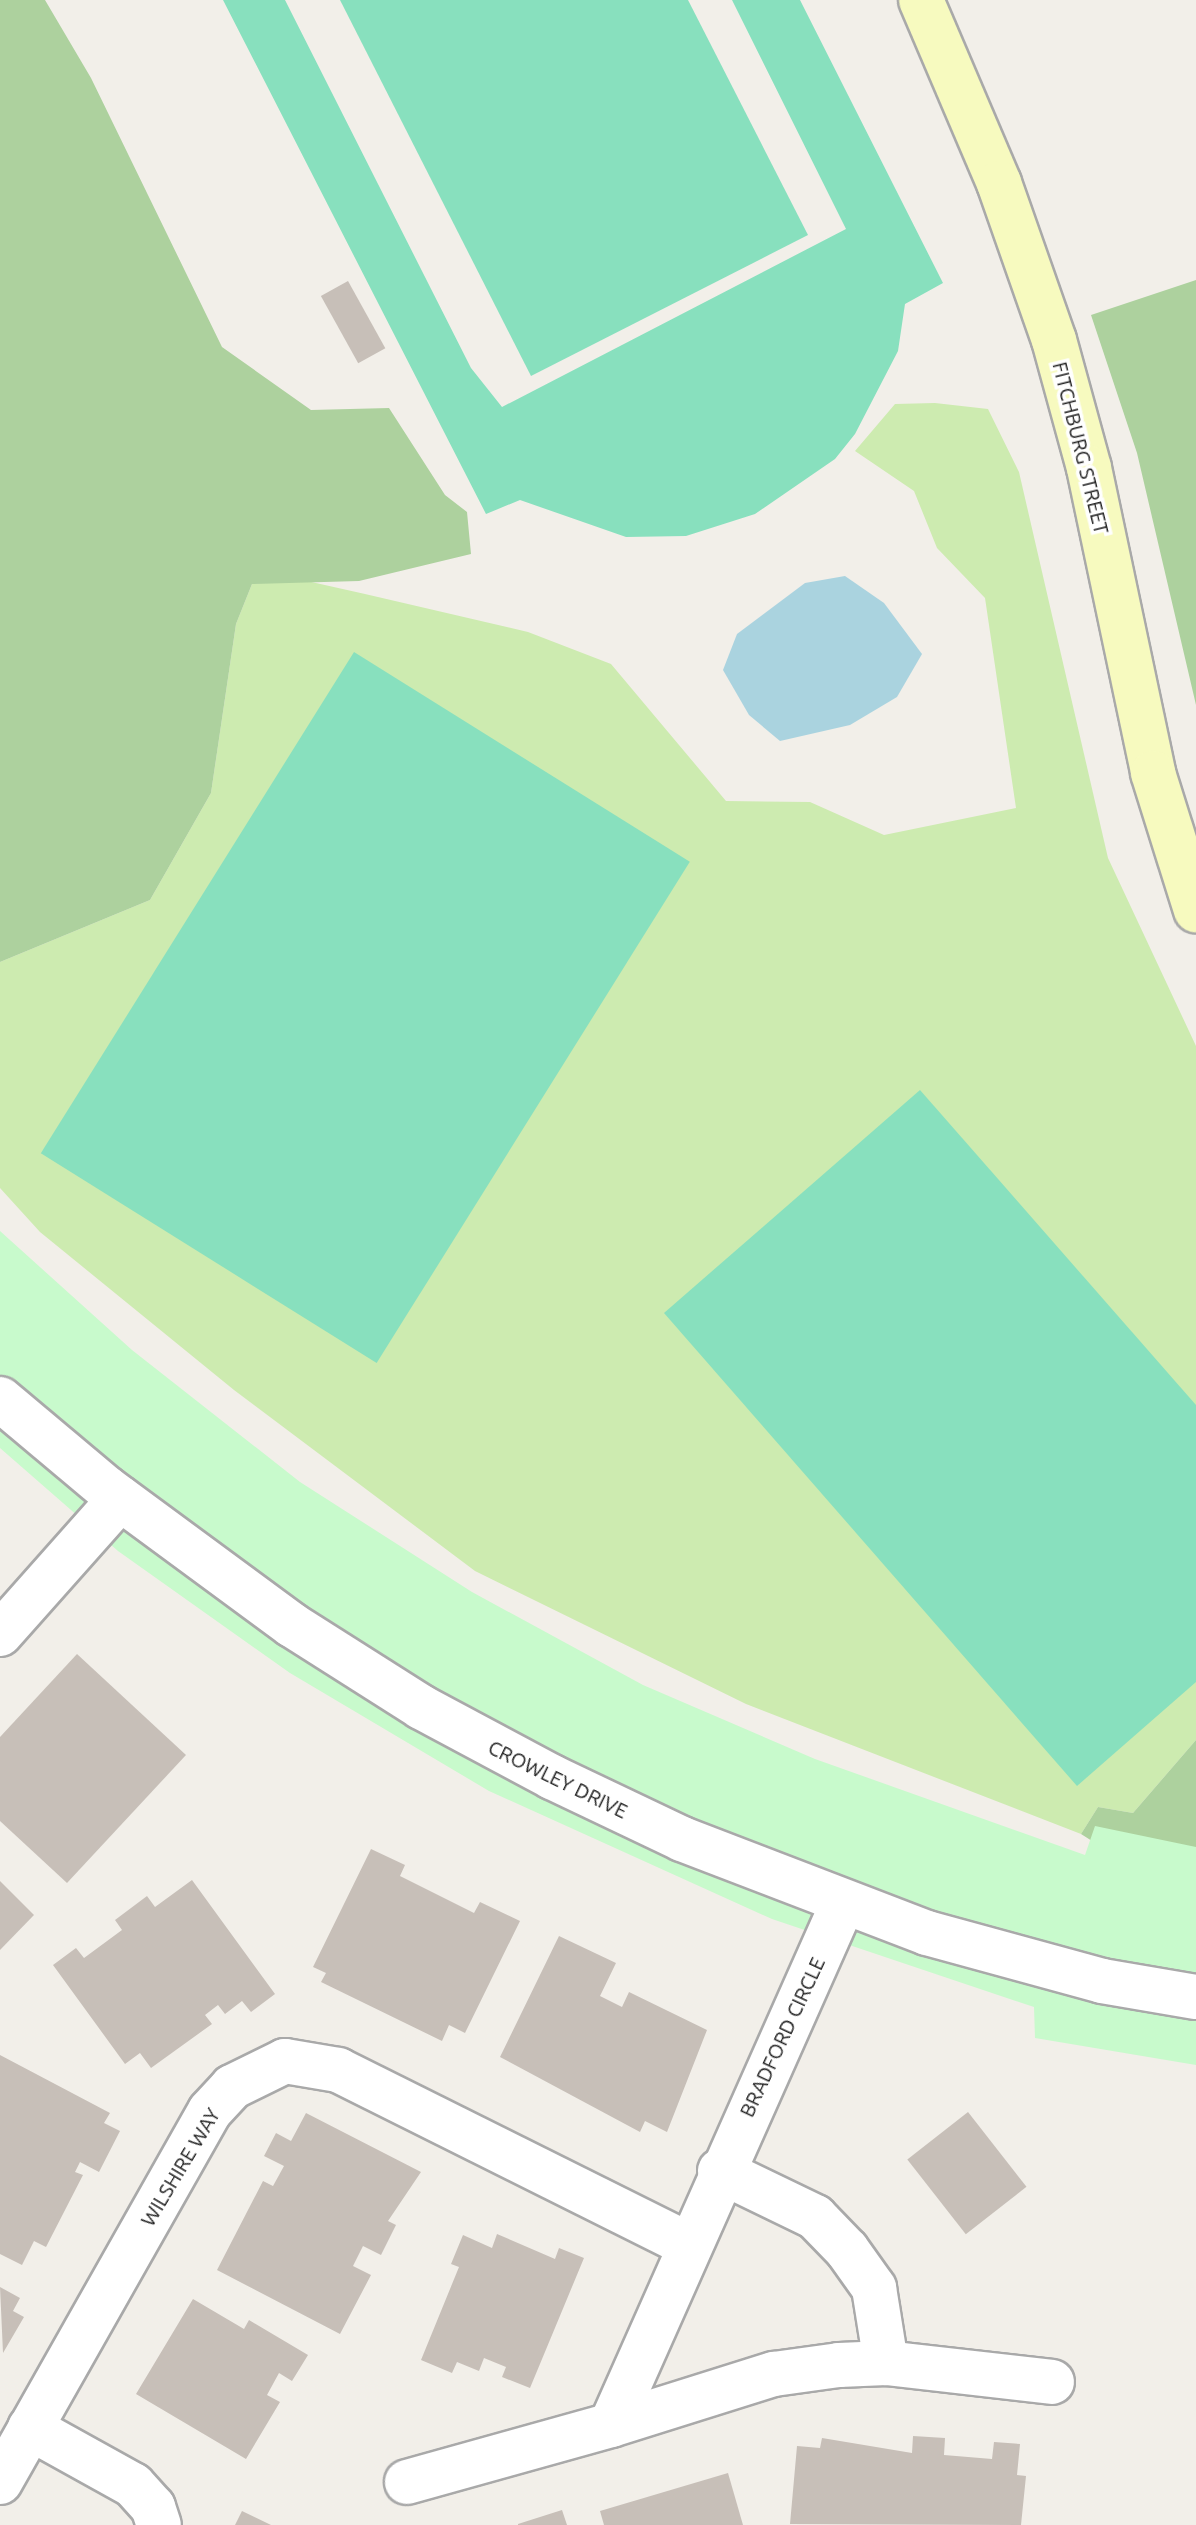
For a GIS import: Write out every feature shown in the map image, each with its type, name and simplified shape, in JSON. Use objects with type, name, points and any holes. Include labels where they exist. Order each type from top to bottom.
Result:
[{"type":"street","name":"FITCHBURG STREET","points":[[921,0],[999,183],[1054,340],[1089,468],[1153,773],[1196,910]]},
{"type":"street","name":"CROWLEY DRIVE","points":[[0,1399],[120,1499],[292,1625],[484,1743],[682,1839],[843,1903],[1013,1958],[1196,1997]]},
{"type":"street","points":[[0,1634],[120,1499]]},
{"type":"street","name":"BRADFORD CIRCLE","points":[[611,2425],[720,2171],[843,1903]]},
{"type":"street","name":"WILSHIRE WAY","points":[[0,2482],[210,2111],[232,2087],[285,2061],[338,2070],[689,2245]]},
{"type":"street","points":[[720,2171],[815,2217],[847,2250],[874,2288],[886,2363]]},
{"type":"street","points":[[407,2482],[611,2425],[774,2374],[886,2363],[1052,2382]]},
{"type":"street","points":[[30,2428],[133,2485],[153,2507],[159,2525]]},
{"type":"green space","points":[[0,0],[45,0],[91,78],[222,347],[311,410],[389,408],[445,495],[467,512],[471,554],[359,581],[252,584],[236,624],[211,793],[150,900],[0,962]]},
{"type":"green space","points":[[223,0],[285,0],[471,368],[502,407],[846,229],[732,0],[800,0],[943,283],[905,304],[898,351],[855,434],[835,459],[755,514],[686,536],[626,537],[520,500],[486,514]]},
{"type":"green space","points":[[340,0],[688,0],[808,235],[531,376]]},
{"type":"green space","points":[[1196,280],[1196,705],[1137,453],[1091,315]]},
{"type":"green space","points":[[935,403],[988,409],[1019,472],[1108,858],[1196,1046],[1196,1740],[1133,1813],[1098,1807],[1081,1834],[746,1704],[475,1571],[234,1390],[40,1232],[0,1188],[0,962],[150,900],[211,793],[236,624],[252,584],[298,579],[528,632],[611,664],[726,801],[810,802],[884,835],[1016,808],[985,598],[937,548],[914,491],[855,451],[895,404]]},
{"type":"green space","points":[[354,652],[690,862],[377,1363],[41,1153]]},
{"type":"green space","points":[[920,1090],[1196,1405],[1196,1682],[1077,1786],[664,1313]]},
{"type":"green space","points":[[0,1231],[132,1350],[300,1482],[472,1592],[643,1685],[815,1759],[1085,1855],[1095,1826],[1196,1847],[1196,2065],[1035,2038],[1034,2007],[772,1919],[489,1791],[290,1673],[118,1551],[0,1448]]},
{"type":"green space","points":[[1196,1740],[1196,1878],[1111,1853],[1081,1834],[1098,1807],[1133,1813]]},
{"type":"water","points":[[845,576],[884,603],[922,654],[897,697],[850,725],[780,741],[749,715],[723,670],[737,634],[805,583]]},
{"type":"building","points":[[348,281],[385,348],[358,363],[321,296]]},
{"type":"building","points":[[77,1654],[186,1755],[67,1883],[0,1821],[0,1737]]},
{"type":"building","points":[[371,1849],[405,1865],[400,1876],[474,1913],[480,1902],[520,1921],[465,2033],[449,2025],[442,2041],[321,1982],[326,1973],[313,1967]]},
{"type":"building","points":[[192,1880],[275,1994],[251,2012],[242,2001],[225,2014],[218,2005],[205,2015],[212,2024],[151,2068],[140,2053],[125,2064],[53,1965],[76,1948],[84,1958],[122,1930],[115,1920],[147,1896],[155,1907]]},
{"type":"building","points":[[0,1881],[34,1915],[0,1950]]},
{"type":"building","points":[[559,1936],[616,1963],[600,1996],[622,2007],[629,1992],[707,2030],[667,2132],[645,2121],[640,2132],[500,2057]]},
{"type":"building","points":[[0,2055],[110,2113],[104,2123],[120,2131],[99,2172],[80,2162],[75,2172],[83,2175],[46,2247],[34,2241],[22,2265],[0,2254]]},
{"type":"building","points":[[968,2112],[1026,2187],[966,2234],[907,2159]]},
{"type":"building","points":[[306,2113],[421,2172],[388,2221],[396,2225],[381,2255],[363,2246],[353,2266],[371,2275],[340,2334],[217,2270],[263,2181],[273,2186],[284,2166],[264,2156],[276,2133],[291,2141]]},
{"type":"building","points":[[497,2234],[555,2259],[559,2248],[584,2258],[530,2388],[502,2377],[506,2367],[484,2358],[479,2371],[457,2362],[452,2373],[421,2360],[459,2267],[451,2264],[463,2235],[492,2248]]},
{"type":"building","points":[[0,2287],[20,2298],[13,2311],[24,2317],[3,2353]]},
{"type":"building","points":[[193,2299],[244,2329],[249,2320],[308,2355],[292,2381],[279,2373],[267,2395],[280,2402],[246,2459],[136,2394]]},
{"type":"building","points":[[913,2436],[945,2438],[944,2455],[992,2459],[994,2442],[1020,2444],[1017,2475],[1026,2476],[1021,2525],[790,2524],[797,2446],[820,2448],[822,2438],[912,2453]]},
{"type":"building","points":[[728,2473],[743,2525],[604,2525],[600,2511]]},
{"type":"building","points":[[562,2510],[567,2525],[518,2525],[518,2524]]},
{"type":"building","points":[[242,2511],[271,2525],[235,2525]]}]
